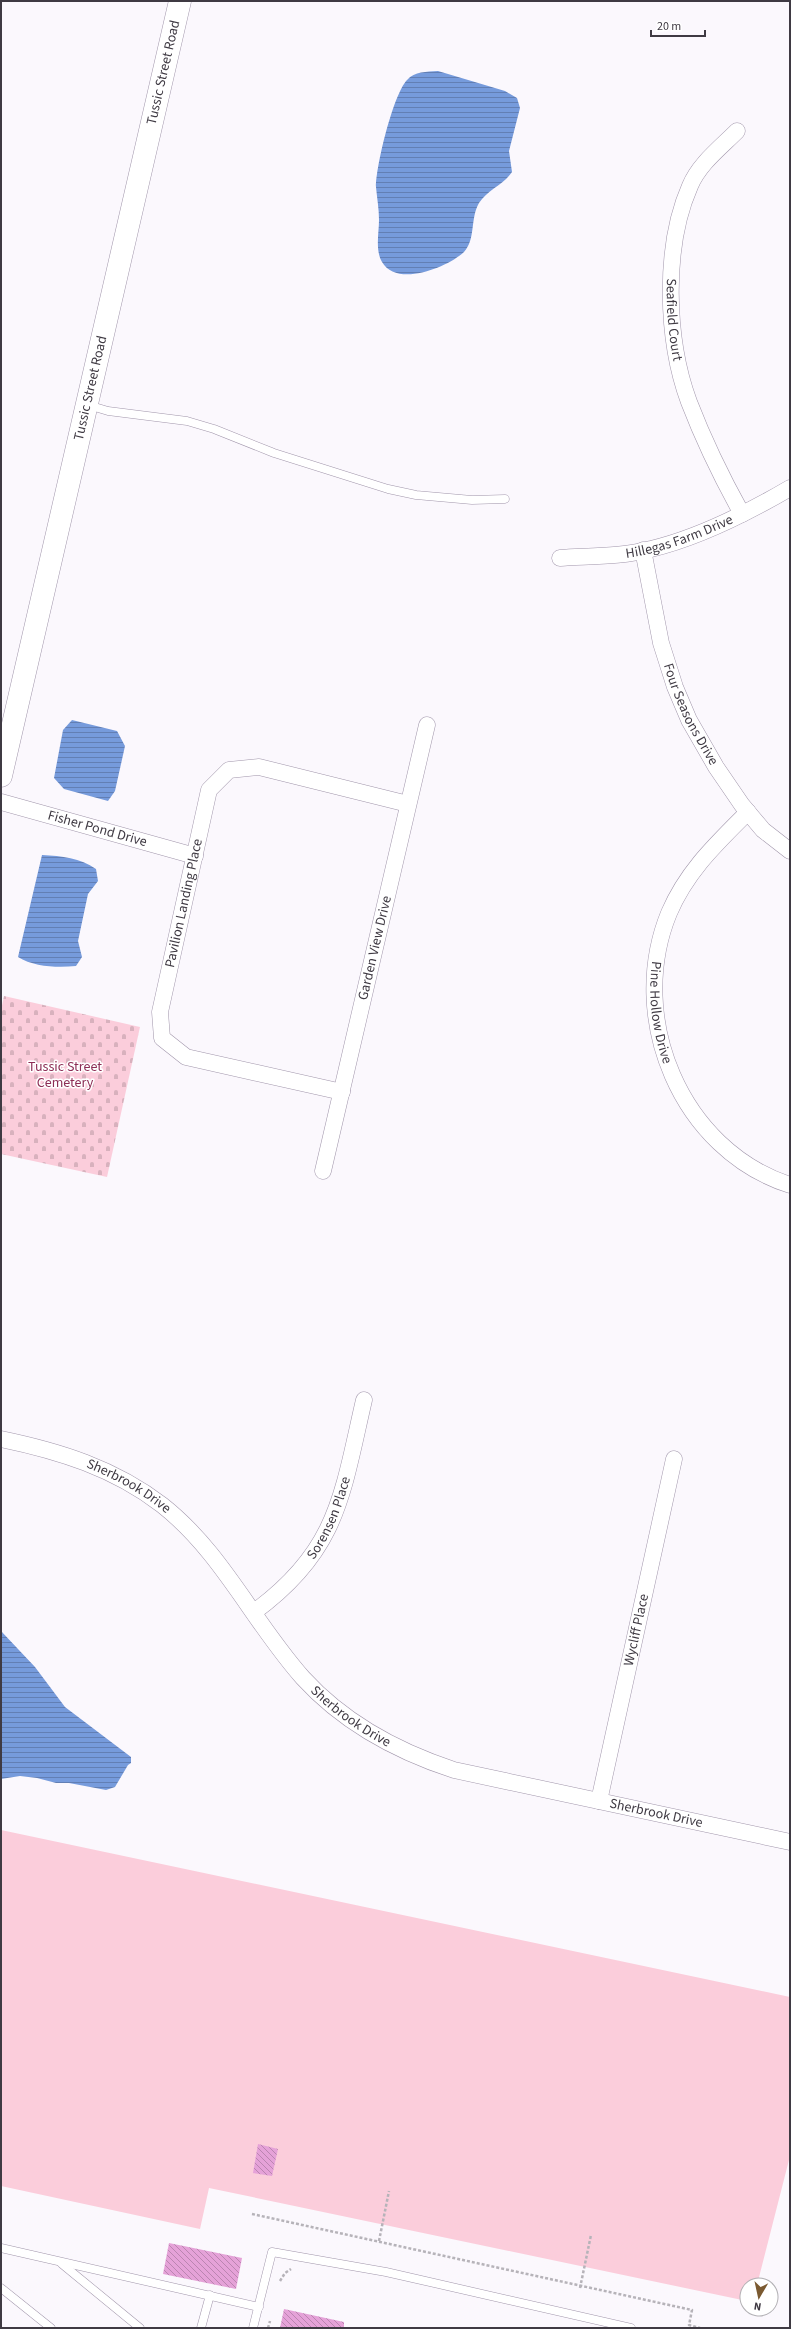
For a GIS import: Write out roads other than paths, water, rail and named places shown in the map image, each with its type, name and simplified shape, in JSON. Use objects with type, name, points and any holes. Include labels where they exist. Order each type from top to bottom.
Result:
[{"type":"main road","name":"Tussic Street Road","points":[[1,776],[180,1]]},
{"type":"street","name":"Seafield Court","points":[[737,131],[704,163],[690,185],[678,222],[672,257],[671,309],[680,371],[689,402],[724,481],[742,514]]},
{"type":"street","name":"Hillegas Farm Drive","points":[[560,558],[643,550],[701,531],[742,514],[790,488]]},
{"type":"street","name":"Four Seasons Drive","points":[[643,550],[661,642],[675,687],[689,720],[716,767],[748,812],[763,830],[790,851]]},
{"type":"street","name":"Garden View Drive","points":[[323,1171],[427,724]]},
{"type":"street","name":"Pavilion Landing Place","points":[[342,1092],[186,1057],[162,1038],[160,1012],[209,790],[229,770],[259,767],[408,804]]},
{"type":"street","name":"Fisher Pond Drive","points":[[1,802],[194,856]]},
{"type":"street","name":"Pine Hollow Drive","points":[[748,812],[698,862],[669,913],[655,968],[655,1000],[658,1030],[675,1083],[709,1133],[730,1154],[751,1168],[790,1185]]},
{"type":"street","name":"Sorensen Place","points":[[254,1612],[278,1595],[300,1573],[318,1549],[332,1523],[342,1495],[364,1400]]},
{"type":"street","name":"Sherbrook Drive","points":[[1,1439],[71,1456],[102,1468],[135,1486],[162,1505],[191,1530],[212,1554],[303,1678],[326,1701],[360,1727],[388,1744],[418,1758],[454,1770],[790,1842]]},
{"type":"street","name":"Wycliff Place","points":[[600,1801],[674,1459]]},
{"type":"lane","points":[[86,404],[108,411],[194,423],[214,429],[274,453],[388,489],[416,495],[472,500],[505,498]]},
{"type":"lane","points":[[1,2248],[258,2306]]},
{"type":"lane","points":[[253,2328],[272,2252],[386,2272],[631,2328]]},
{"type":"lane","points":[[60,2262],[140,2328]]},
{"type":"lane","points":[[1,2288],[51,2328]]},
{"type":"lane","points":[[202,2328],[210,2295]]},
{"type":"water","points":[[438,71],[505,91],[517,98],[520,108],[509,151],[512,172],[508,177],[486,194],[479,203],[476,209],[472,235],[468,247],[464,252],[447,264],[435,269],[410,274],[399,274],[389,270],[382,262],[379,252],[379,216],[376,187],[382,148],[396,100],[407,80],[421,72]]},
{"type":"water","points":[[72,720],[117,731],[125,746],[115,791],[108,801],[64,789],[54,778],[63,730]]},
{"type":"water","points":[[42,855],[70,858],[84,862],[96,869],[98,881],[88,894],[78,941],[82,957],[76,966],[62,967],[39,965],[18,957]]},
{"type":"water","points":[[1,1631],[35,1667],[65,1707],[131,1757],[131,1763],[128,1765],[115,1787],[106,1790],[20,1776],[1,1779]]},
{"type":"park label","name":"Tussic Street Cemetery","points":[[65,1076]]}]
